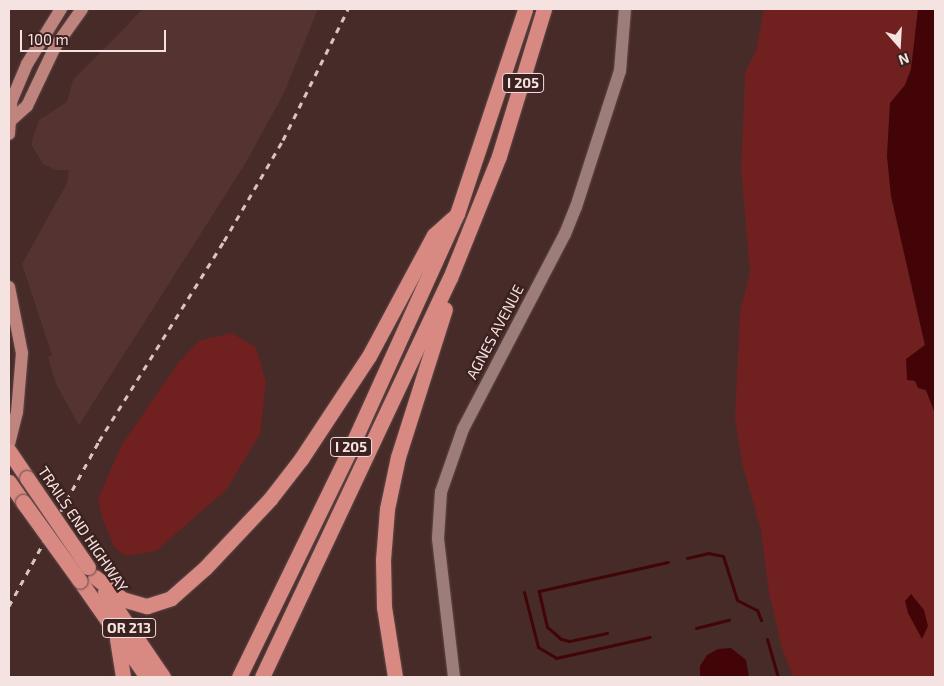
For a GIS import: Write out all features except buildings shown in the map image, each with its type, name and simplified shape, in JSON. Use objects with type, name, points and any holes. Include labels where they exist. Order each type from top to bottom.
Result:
[{"type":"highway","name":"I 205","points":[[239,677],[352,445],[457,214],[525,9]]},
{"type":"highway","name":"I 205","points":[[262,677],[423,338],[467,236],[499,156],[544,9]]},
{"type":"highway","points":[[92,572],[122,599],[147,606],[171,598],[206,568],[270,499],[301,460],[369,356],[434,235],[457,214]]},
{"type":"highway","points":[[395,677],[384,607],[383,560],[387,509],[398,458],[467,236]]},
{"type":"highway","name":"TRAILS END HIGHWAY","points":[[9,451],[163,677]]},
{"type":"highway","name":"TRAILS END HIGHWAY","points":[[16,492],[147,677]]},
{"type":"highway","name":"OR 213","points":[[115,630],[123,677]]},
{"type":"main road","points":[[9,124],[11,102],[27,64],[61,9]]},
{"type":"main road","points":[[9,124],[27,106],[51,54],[82,9]]},
{"type":"main road","points":[[9,287],[22,353],[17,412],[9,443]]},
{"type":"street","name":"AGNES AVENUE","points":[[454,677],[438,538],[442,492],[463,429],[566,234],[620,71],[625,9]]},
{"type":"shaded area","points":[[143,9],[318,9],[284,93],[245,164],[79,425],[56,384],[48,357],[52,355],[22,264],[67,183],[69,170],[56,170],[43,164],[31,144],[39,120],[67,102],[73,80]]},
{"type":"shaded area","points":[[764,9],[918,9],[911,69],[905,85],[890,103],[887,156],[891,196],[925,346],[915,381],[932,399],[935,414],[935,677],[793,677],[782,648],[769,593],[761,530],[742,463],[735,418],[740,313],[750,273],[741,169],[745,72],[756,51]]},
{"type":"shaded area","points":[[918,9],[935,9],[935,414],[926,390],[918,388],[915,381],[907,380],[906,359],[925,345],[891,196],[887,156],[890,103],[905,85],[911,69]]},
{"type":"shaded area","points":[[231,333],[256,347],[266,382],[260,434],[227,489],[156,551],[126,556],[115,548],[102,518],[98,499],[121,446],[179,362],[199,341]]},
{"type":"shaded area","points":[[911,594],[924,610],[928,626],[922,639],[908,613],[905,601]]},
{"type":"shaded area","points":[[731,648],[746,660],[749,677],[700,677],[700,666],[707,655],[718,649]]},
{"type":"waterway","points":[[687,558],[708,553],[723,556],[737,600],[757,610],[761,620]]},
{"type":"waterway","points":[[607,633],[569,641],[561,639],[547,627],[539,591],[668,562]]},
{"type":"waterway","points":[[524,592],[538,647],[556,658],[650,637]]},
{"type":"waterway","points":[[696,628],[729,620]]},
{"type":"waterway","points":[[767,639],[778,677]]},
{"type":"railway","points":[[9,606],[99,441],[224,241],[283,140],[348,9]]}]
